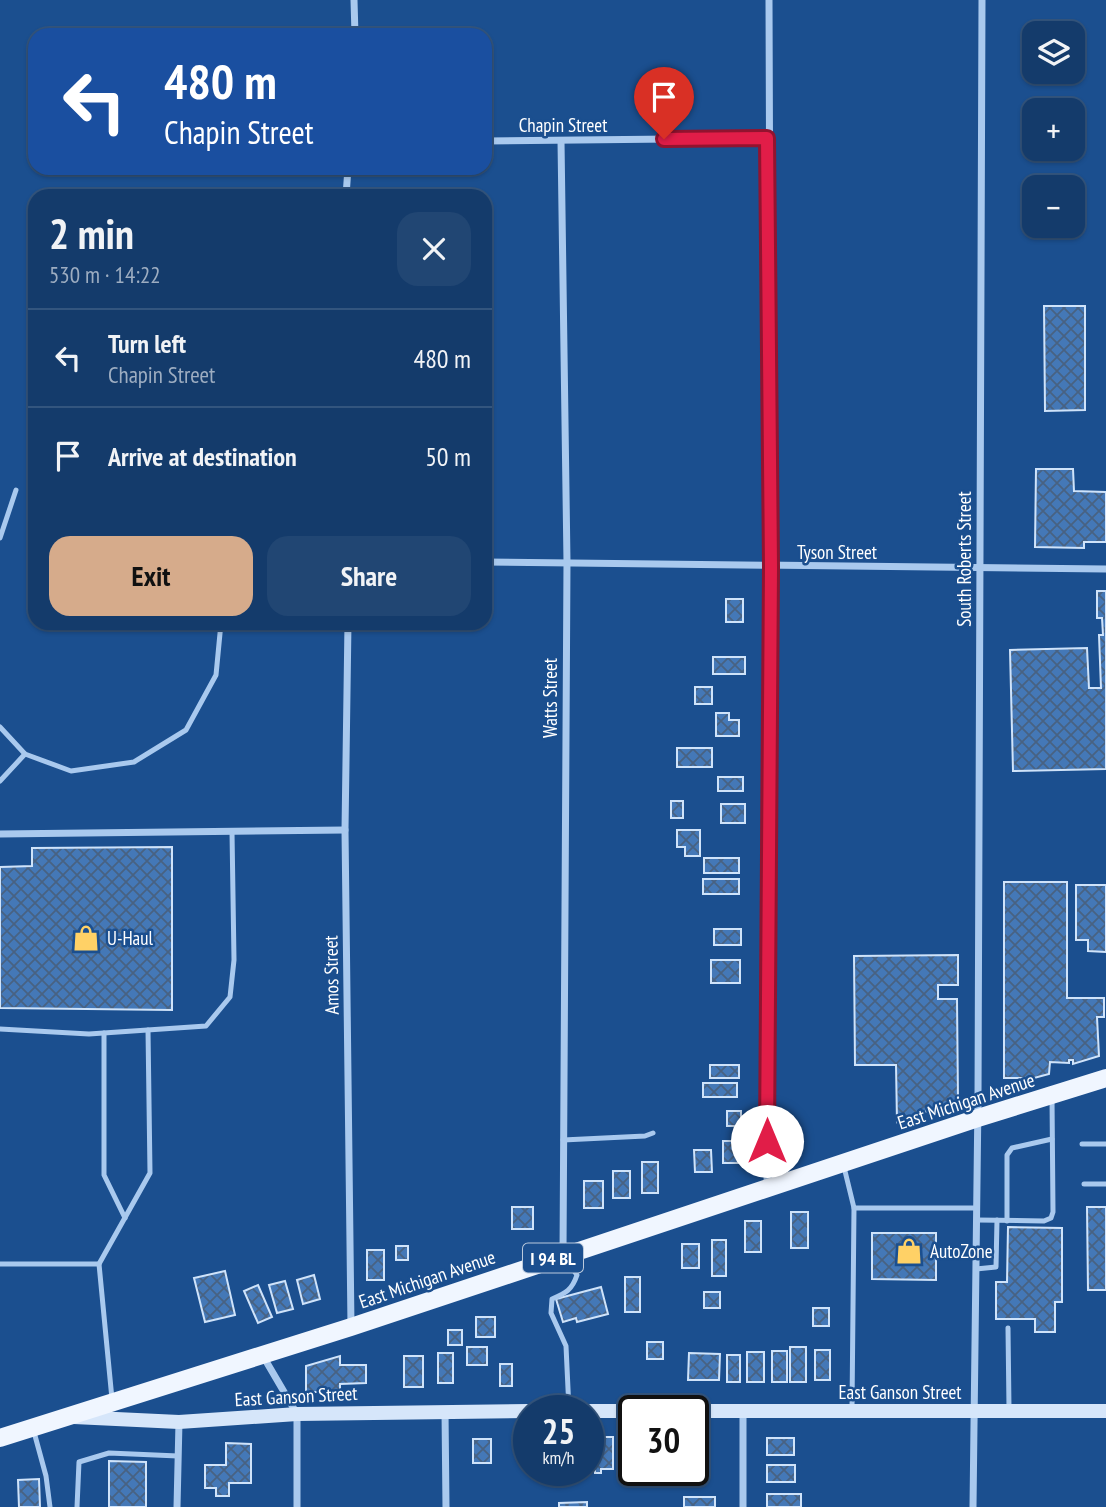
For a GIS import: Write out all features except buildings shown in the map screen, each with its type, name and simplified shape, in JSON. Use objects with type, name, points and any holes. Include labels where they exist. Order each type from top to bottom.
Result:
[{"type":"main road","name":"East Michigan Avenue","points":[[0,1438],[351,1327],[978,1118],[1106,1078]]},
{"type":"street","points":[[354,0],[355,28]]},
{"type":"street","points":[[767,1189],[771,567],[768,0]]},
{"type":"street","name":"South Roberts Street","points":[[972,1507],[978,1118],[982,0]]},
{"type":"street","name":"Chapin Street","points":[[492,141],[767,138]]},
{"type":"street","name":"Watts Street","points":[[561,141],[567,562],[563,1255]]},
{"type":"street","name":"Tyson Street","points":[[492,562],[1106,569]]},
{"type":"street","name":"Amos Street","points":[[348,630],[345,830],[351,1327]]},
{"type":"street","points":[[0,834],[345,830]]},
{"type":"street","points":[[263,1355],[297,1414],[297,1507]]},
{"type":"street","points":[[445,1410],[446,1507]]},
{"type":"street","name":"East Ganson Street","points":[[709,1411],[1106,1410]]},
{"type":"street","name":"East Ganson Street","points":[[66,1417],[179,1422],[297,1414],[513,1411]]},
{"type":"street","points":[[743,1411],[743,1507]]},
{"type":"street","points":[[177,1507],[179,1422]]},
{"type":"lane","points":[[0,538],[16,490]]},
{"type":"lane","points":[[0,727],[25,754],[71,771],[134,762],[186,730],[216,675],[220,630]]},
{"type":"lane","points":[[0,781],[25,754]]},
{"type":"lane","points":[[0,1029],[104,1033],[206,1026],[230,997],[234,960],[232,832]]},
{"type":"lane","points":[[113,1402],[99,1264],[150,1173],[148,1030]]},
{"type":"lane","points":[[104,1033],[104,1175],[125,1218]]},
{"type":"lane","points":[[977,1220],[1044,1221],[1051,1218],[1052,1095]]},
{"type":"lane","points":[[564,1140],[645,1136],[653,1133]]},
{"type":"lane","points":[[1007,1221],[1009,1151],[1052,1139]]},
{"type":"lane","points":[[1082,1144],[1106,1144]]},
{"type":"lane","points":[[843,1164],[854,1208],[852,1412]]},
{"type":"lane","points":[[1084,1184],[1106,1184]]},
{"type":"lane","points":[[854,1208],[977,1208]]},
{"type":"lane","points":[[976,1269],[996,1267],[996,1220]]},
{"type":"lane","points":[[563,1255],[577,1275],[569,1292],[552,1299],[551,1313],[566,1346],[568,1395]]},
{"type":"lane","points":[[0,1264],[99,1264]]},
{"type":"lane","points":[[1007,1328],[1009,1412]]},
{"type":"lane","points":[[33,1427],[46,1476],[50,1507]]},
{"type":"lane","points":[[77,1507],[79,1462],[108,1453],[178,1456]]},
{"type":"place","name":"U-Haul","points":[[86,938]]},
{"type":"place","name":"AutoZone","points":[[909,1251]]},
{"type":"route","points":[[664,139],[767,138],[771,567],[767,1141]]}]
